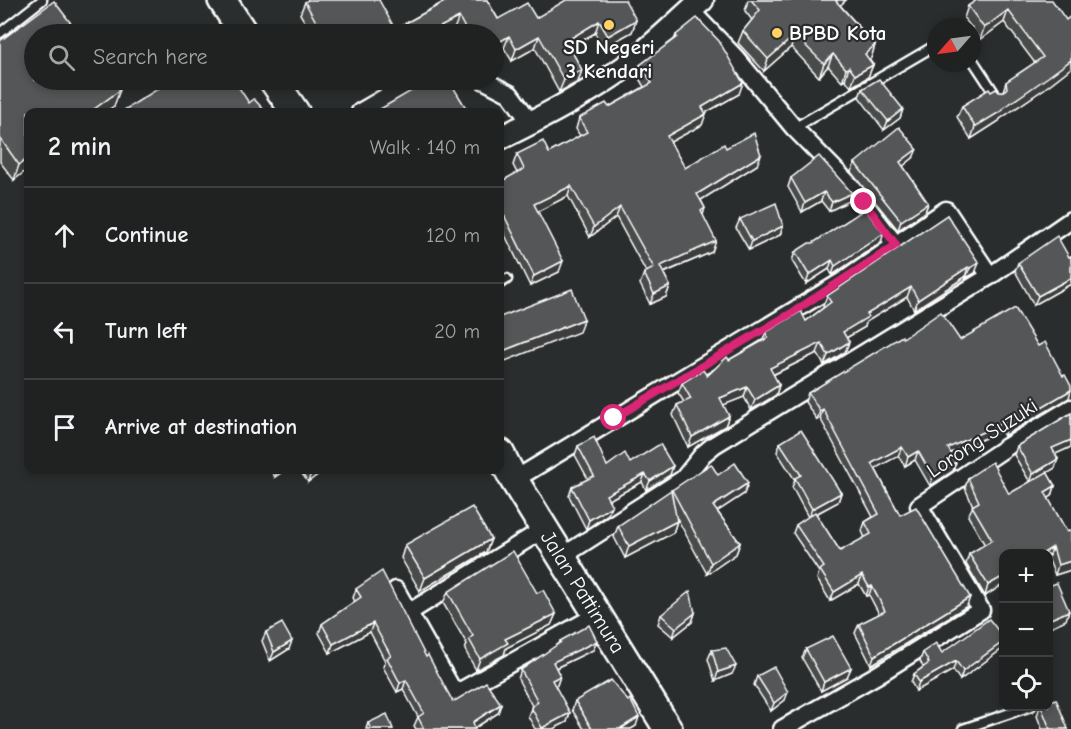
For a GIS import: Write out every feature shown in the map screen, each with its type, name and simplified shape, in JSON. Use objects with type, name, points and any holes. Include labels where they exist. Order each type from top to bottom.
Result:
[{"type":"highway","points":[[222,0],[238,24]]},
{"type":"highway","points":[[280,90],[291,108]]},
{"type":"highway","name":"Jalan Pattimura","points":[[504,461],[669,729]]},
{"type":"main road","points":[[504,136],[599,85],[626,66],[696,5]]},
{"type":"street","points":[[696,5],[794,128],[864,202],[896,245]]},
{"type":"street","points":[[367,108],[398,90]]},
{"type":"street","points":[[502,90],[510,94],[531,123]]},
{"type":"street","points":[[514,480],[790,314],[946,210],[990,276]]},
{"type":"street","points":[[563,556],[683,479],[703,454],[714,445],[990,276],[1071,220]]},
{"type":"street","name":"Lorong Suzuki","points":[[784,729],[877,675],[981,610],[919,506],[1071,408]]},
{"type":"street","points":[[408,613],[544,529]]},
{"type":"street","points":[[396,590],[455,694],[597,615]]},
{"type":"lane","points":[[0,33],[42,0]]},
{"type":"lane","points":[[794,128],[927,50]]},
{"type":"lane","points":[[981,72],[997,97]]},
{"type":"lane","points":[[963,729],[1016,711]]},
{"type":"building","points":[[308,0],[379,0],[392,24],[317,24],[305,2]]},
{"type":"building","points":[[448,0],[487,0],[498,19],[527,3],[536,18],[566,0],[625,0],[636,20],[608,36],[599,21],[566,41],[582,70],[564,80],[539,36],[516,49],[509,36],[504,39],[504,24],[463,24],[459,17],[446,24],[404,24]]},
{"type":"building","points":[[751,0],[837,0],[875,45],[865,54],[873,65],[855,75],[849,67],[846,69],[833,54],[824,64],[795,35],[768,59],[743,31],[760,10]]},
{"type":"building","points":[[977,0],[1052,0],[1066,20],[1071,16],[1071,60],[1003,110],[975,127],[962,106],[989,89],[991,92],[996,89],[999,92],[1004,91],[1007,88],[1006,82],[1043,57],[1008,10],[984,28],[981,18],[977,18],[968,6]]},
{"type":"building","points":[[54,1],[71,24],[24,24],[24,90],[120,90],[95,108],[24,108],[24,161],[19,165],[0,138],[0,41]]},
{"type":"building","points":[[697,18],[719,41],[743,83],[702,107],[706,114],[667,136],[685,168],[724,144],[726,148],[754,133],[761,155],[697,194],[705,208],[701,211],[716,241],[660,266],[670,286],[654,294],[644,273],[654,268],[620,207],[594,227],[571,186],[534,204],[563,261],[534,276],[504,215],[504,180],[524,169],[517,154],[543,141],[549,153],[587,132],[579,118],[606,103],[609,107],[652,83],[640,65],[677,37],[676,35]]},
{"type":"building","points":[[879,79],[903,109],[888,121],[862,89]]},
{"type":"building","points":[[156,90],[241,90],[249,103],[254,99],[262,108],[127,108]]},
{"type":"building","points":[[413,90],[455,90],[466,108],[382,108]]},
{"type":"building","points":[[899,127],[917,149],[900,162],[928,203],[901,221],[855,163]]},
{"type":"building","points":[[819,156],[852,193],[832,202],[824,192],[805,203],[791,178]]},
{"type":"building","points":[[776,203],[783,226],[752,241],[740,219]]},
{"type":"building","points":[[865,209],[884,233],[835,266],[832,260],[809,275],[795,252]]},
{"type":"building","points":[[947,215],[979,263],[968,267],[918,300],[911,287],[843,332],[849,342],[828,355],[821,343],[770,368],[779,385],[755,400],[747,387],[720,398],[729,416],[692,437],[677,405],[691,399],[682,383],[703,370],[707,376],[727,357],[729,360],[768,338],[766,332],[801,311],[806,321],[831,302],[827,296]]},
{"type":"building","points":[[1057,236],[1069,257],[1071,256],[1071,278],[1038,296],[1018,263]]},
{"type":"building","points":[[572,289],[584,319],[504,350],[504,315]]},
{"type":"building","points":[[1015,308],[1038,346],[1045,342],[1063,376],[1065,375],[1071,386],[1071,390],[1007,427],[1004,422],[948,448],[956,462],[933,477],[918,451],[908,457],[902,447],[872,463],[900,515],[916,507],[970,597],[874,656],[859,624],[885,611],[872,586],[869,587],[862,575],[834,592],[820,570],[824,567],[796,525],[815,512],[840,551],[871,534],[865,522],[879,514],[823,409],[820,411],[808,393],[902,336],[903,338],[941,312],[960,340]]},
{"type":"building","points":[[1071,413],[1071,440],[1052,448],[1058,459],[1033,474],[1017,446]]},
{"type":"building","points":[[801,430],[841,493],[812,509],[795,478],[801,475],[780,443]]},
{"type":"building","points":[[594,437],[607,466],[625,453],[630,463],[660,444],[673,466],[650,481],[645,474],[606,495],[612,506],[589,520],[572,487],[594,476],[578,446]]},
{"type":"building","points":[[992,462],[1009,494],[1047,472],[1055,486],[1045,492],[1067,532],[1071,530],[1071,561],[1058,565],[1053,547],[1050,549],[999,549],[999,579],[988,585],[969,554],[992,540],[972,506],[979,502],[968,478]]},
{"type":"building","points":[[735,463],[748,483],[713,506],[740,543],[711,563],[672,490],[711,464],[718,475]]},
{"type":"building","points":[[671,490],[677,521],[629,546],[618,526]]},
{"type":"building","points":[[472,507],[491,539],[425,578],[405,545]]},
{"type":"building","points":[[513,551],[537,593],[543,590],[556,614],[505,639],[508,643],[480,659],[469,639],[473,636],[448,592]]},
{"type":"building","points":[[382,571],[426,657],[428,655],[453,702],[486,682],[501,704],[473,722],[475,729],[424,729],[418,717],[424,713],[406,680],[400,683],[387,658],[391,656],[373,623],[333,644],[322,624],[361,597],[356,589]]},
{"type":"building","points":[[1057,583],[1069,611],[1053,618],[1053,603],[1053,584]]},
{"type":"building","points":[[690,591],[695,613],[676,628],[661,615]]},
{"type":"building","points":[[989,619],[999,632],[999,645],[963,671],[956,661],[919,682],[914,674],[929,663],[923,652],[936,643],[942,653]]},
{"type":"building","points":[[282,623],[292,641],[274,652],[266,632]]},
{"type":"building","points":[[589,625],[597,641],[553,662],[560,676],[552,680],[570,713],[542,728],[531,707],[538,702],[521,670],[560,641]]},
{"type":"building","points":[[833,636],[851,668],[824,682],[806,649]]},
{"type":"building","points":[[726,648],[736,666],[718,672],[712,650]]},
{"type":"building","points":[[774,667],[788,692],[774,703],[757,676]]},
{"type":"building","points":[[611,680],[628,701],[630,699],[639,717],[622,729],[592,729],[575,701]]},
{"type":"building","points":[[1056,699],[1068,729],[1050,729],[1043,711],[1053,711],[1053,700]]},
{"type":"building","points":[[387,714],[393,729],[371,729],[368,723]]},
{"type":"place","name":"SD Negeri 3 Kendari","points":[[609,25]]},
{"type":"place","name":"BPBD Kota","points":[[777,33]]},
{"type":"route","points":[[614,418],[790,314],[896,245],[864,202]]}]
